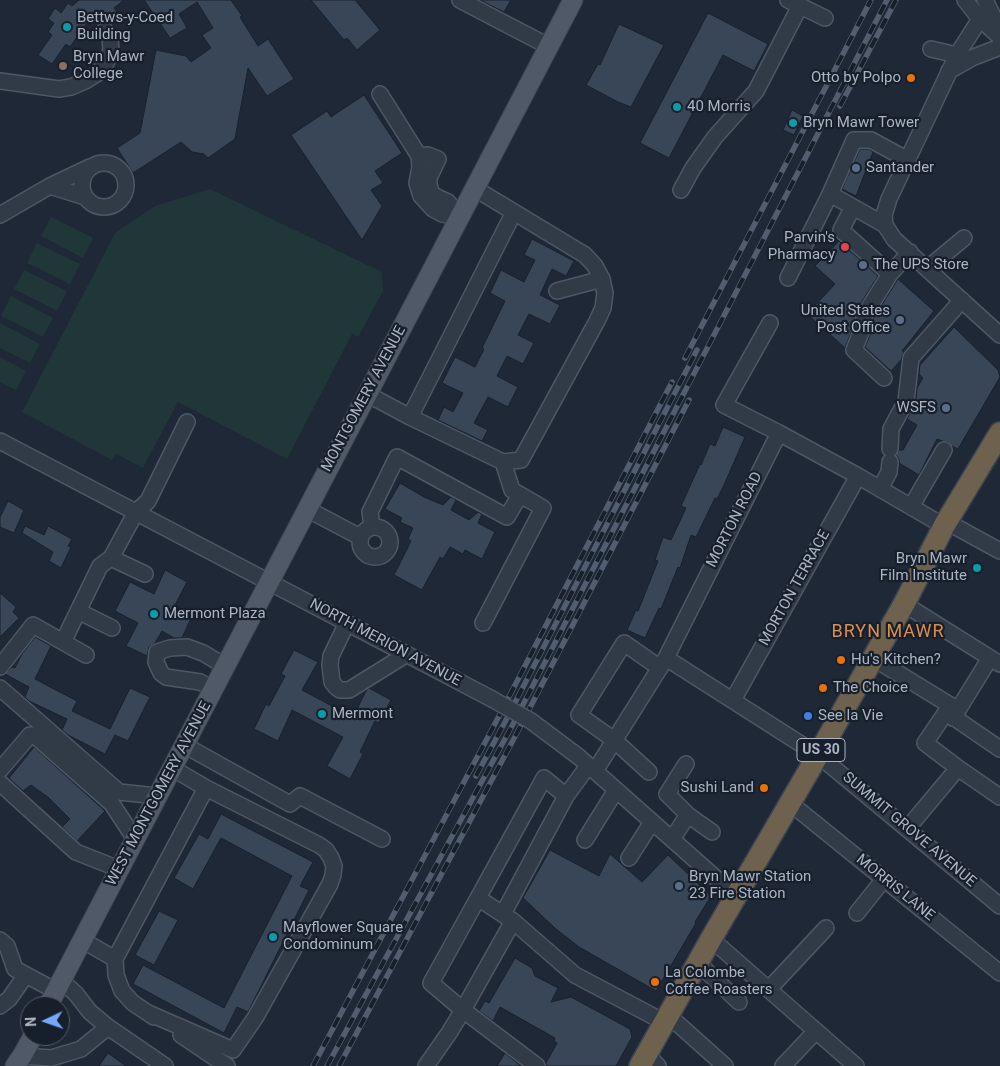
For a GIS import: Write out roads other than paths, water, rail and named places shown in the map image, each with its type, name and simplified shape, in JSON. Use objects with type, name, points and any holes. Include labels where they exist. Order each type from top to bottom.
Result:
[{"type":"highway","name":"US 30","points":[[648,1062],[666,1019],[904,604],[946,524],[1000,433]]},
{"type":"main road","points":[[459,217],[573,0]]},
{"type":"main road","name":"MONTGOMERY AVENUE","points":[[269,582],[459,217]]},
{"type":"main road","name":"WEST MONTGOMERY AVENUE","points":[[55,992],[269,582]]},
{"type":"main road","points":[[19,1061],[27,1046]]},
{"type":"street","points":[[460,0],[548,46]]},
{"type":"street","points":[[965,0],[980,19],[1000,38]]},
{"type":"street","points":[[985,0],[1000,30]]},
{"type":"street","points":[[681,190],[693,168],[716,137],[756,91],[794,3],[824,18]]},
{"type":"street","points":[[980,19],[949,71],[889,199],[884,214],[885,225],[894,239],[1000,335]]},
{"type":"street","points":[[0,81],[59,89],[71,87],[85,81],[98,73],[106,63],[111,50],[110,39],[105,30]]},
{"type":"street","points":[[949,71],[974,57],[1000,47]]},
{"type":"street","points":[[931,49],[957,55]]},
{"type":"street","points":[[380,94],[419,156],[418,183],[421,196],[433,209],[442,214],[459,217]]},
{"type":"street","points":[[788,278],[830,194],[854,140],[870,140],[908,160]]},
{"type":"street","points":[[419,156],[428,155],[438,159],[429,178],[432,194],[448,202],[459,217]]},
{"type":"street","points":[[0,215],[50,186],[98,163],[113,164],[124,174],[126,189],[123,196],[112,206],[96,206],[85,196],[82,190],[83,177],[91,167]]},
{"type":"street","points":[[50,186],[85,196]]},
{"type":"street","points":[[367,394],[503,462],[521,460],[597,322],[603,308],[605,293],[602,279],[595,266],[585,255],[474,188]]},
{"type":"street","points":[[830,194],[885,225]]},
{"type":"street","points":[[853,207],[841,230],[890,274]]},
{"type":"street","points":[[410,417],[514,212]]},
{"type":"street","points":[[928,268],[964,238]]},
{"type":"street","points":[[884,378],[854,350],[863,327],[864,316],[890,274],[910,252]]},
{"type":"street","points":[[557,290],[602,279]]},
{"type":"street","points":[[880,489],[889,472],[891,429],[906,401],[911,358],[962,300]]},
{"type":"street","points":[[770,323],[724,405],[858,476],[911,507],[1000,551]]},
{"type":"street","points":[[63,642],[100,566],[111,558],[136,512],[148,501],[187,422]]},
{"type":"street","name":"MORTON ROAD","points":[[426,1066],[449,1034],[463,1010],[566,796],[592,768],[614,740],[663,663],[779,433]]},
{"type":"street","name":"NORTH MERION AVENUE","points":[[0,441],[531,721],[592,768],[736,896]]},
{"type":"street","points":[[911,507],[944,450]]},
{"type":"street","points":[[372,526],[370,512],[397,457],[507,516],[520,495]]},
{"type":"street","points":[[483,623],[543,508],[512,490],[503,462]]},
{"type":"street","name":"MORTON TERRACE","points":[[733,700],[858,476]]},
{"type":"street","points":[[307,509],[360,537]]},
{"type":"street","points":[[372,526],[377,526],[390,536],[390,546],[384,555],[379,557],[368,556],[361,548],[360,537],[363,532],[372,526]]},
{"type":"street","points":[[111,558],[145,574]]},
{"type":"street","points":[[904,604],[995,661],[956,714]]},
{"type":"street","points":[[78,611],[112,628]]},
{"type":"street","points":[[347,623],[331,656],[330,665],[332,682],[340,690],[349,690],[407,654]]},
{"type":"street","points":[[0,667],[32,624],[86,655]]},
{"type":"street","name":"SUMMIT GROVE AVENUE","points":[[614,740],[579,715],[624,643],[733,700],[818,755],[1000,906]]},
{"type":"street","points":[[214,689],[200,682],[166,677],[161,673],[156,662],[157,652],[170,648],[187,647],[203,653],[225,666]]},
{"type":"street","points":[[873,658],[956,714],[1000,749]]},
{"type":"street","points":[[0,688],[120,792],[158,796]]},
{"type":"street","points":[[956,714],[946,712],[925,743],[1000,797]]},
{"type":"street","points":[[0,770],[30,735],[34,735],[112,804],[135,839]]},
{"type":"street","points":[[614,740],[649,772]]},
{"type":"street","points":[[184,745],[290,804],[300,796],[382,839]]},
{"type":"street","points":[[686,764],[667,794],[688,815],[712,832]]},
{"type":"street","points":[[146,1012],[233,1050],[255,1018],[330,884],[334,866],[326,850],[318,845],[206,788],[172,768]]},
{"type":"street","points":[[907,829],[958,768]]},
{"type":"street","points":[[537,1066],[463,1010],[431,983],[544,778],[566,796]]},
{"type":"street","points":[[0,783],[76,852],[119,869]]},
{"type":"street","points":[[206,788],[114,959],[116,975],[122,990],[133,1003],[227,1066]]},
{"type":"street","points":[[585,840],[616,790]]},
{"type":"street","name":"MORRIS LANE","points":[[790,803],[1000,973]]},
{"type":"street","points":[[672,839],[688,815]]},
{"type":"street","points":[[629,858],[652,822]]},
{"type":"street","points":[[857,913],[884,879]]},
{"type":"street","points":[[478,898],[508,918],[575,974],[666,1019],[726,1066]]},
{"type":"street","points":[[769,989],[826,928]]},
{"type":"street","points":[[711,939],[856,1066]]},
{"type":"street","points":[[0,940],[7,946],[15,969],[55,992],[76,994],[90,1012],[108,1027],[165,1066]]},
{"type":"street","points":[[82,940],[114,959]]},
{"type":"street","points":[[698,963],[739,1002]]},
{"type":"street","points":[[0,1006],[8,999],[26,975]]},
{"type":"street","points":[[19,1061],[51,1058],[81,1049],[108,1027]]},
{"type":"street","points":[[783,1066],[816,1031]]},
{"type":"railway","points":[[685,358],[871,0]]},
{"type":"railway","points":[[327,1066],[512,726],[887,0]]},
{"type":"railway","points":[[840,106],[896,0]]},
{"type":"railway","points":[[476,776],[697,350]]},
{"type":"railway","points":[[313,1066],[498,718],[672,382]]},
{"type":"railway","points":[[339,1066],[519,729],[689,400]]},
{"type":"place","name":"Bettws-y-Coed Building","points":[[67,27]]},
{"type":"place","name":"Bryn Mawr College","points":[[63,66]]},
{"type":"place","name":"Otto by Polpo","points":[[911,78]]},
{"type":"place","name":"40 Morris","points":[[677,107]]},
{"type":"place","name":"Bryn Mawr Tower","points":[[793,123]]},
{"type":"place","name":"Santander","points":[[856,168]]},
{"type":"place","name":"Parvin's Pharmacy","points":[[845,247]]},
{"type":"place","name":"The UPS Store","points":[[863,265]]},
{"type":"place","name":"United States Post Office","points":[[900,320]]},
{"type":"place","name":"WSFS","points":[[946,408]]},
{"type":"place","name":"Bryn Mawr Film Institute","points":[[977,568]]},
{"type":"place","name":"Mermont Plaza","points":[[154,614]]},
{"type":"place","name":"Hu's Kitchen?","points":[[841,660]]},
{"type":"place","name":"The Choice","points":[[823,688]]},
{"type":"place","name":"Mermont","points":[[322,714]]},
{"type":"place","name":"See la Vie","points":[[808,716]]},
{"type":"place","name":"Sushi Land","points":[[764,788]]},
{"type":"place","name":"Bryn Mawr Station 23 Fire Station","points":[[679,886]]},
{"type":"place","name":"Mayflower Square Condominum","points":[[273,937]]},
{"type":"place","name":"La Colombe Coffee Roasters","points":[[655,982]]},
{"type":"district","name":"BRYN MAWR","points":[[888,632]]}]
